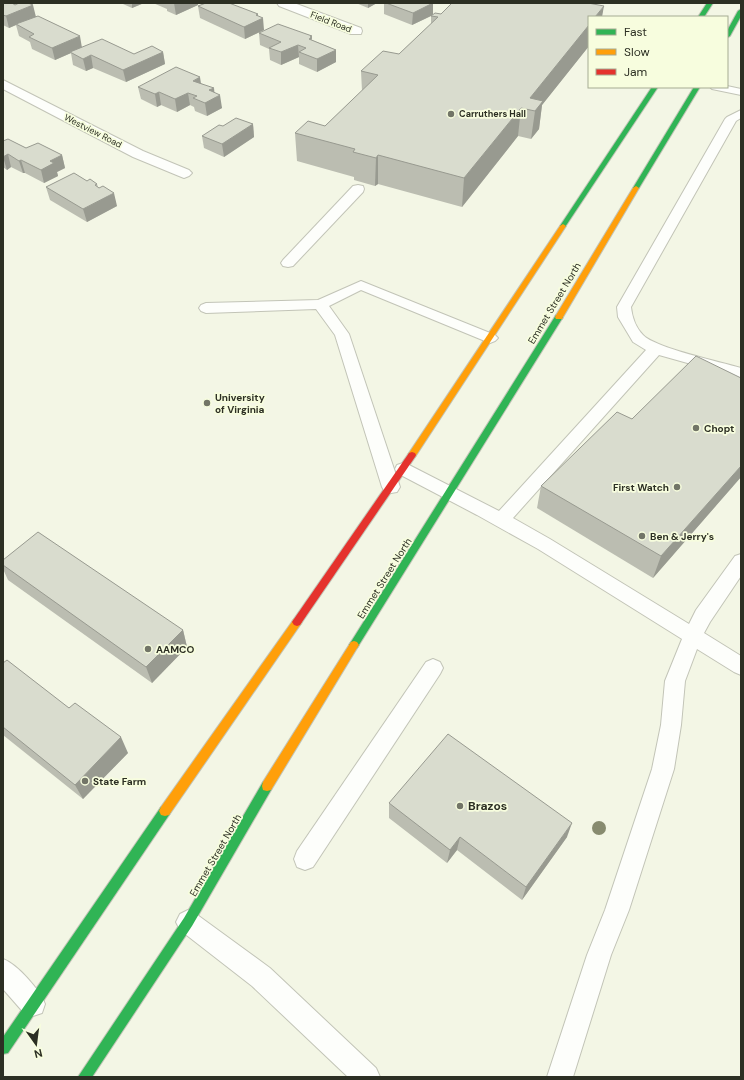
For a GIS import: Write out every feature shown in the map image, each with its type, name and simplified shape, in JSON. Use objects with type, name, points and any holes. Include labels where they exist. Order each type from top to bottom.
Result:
[{"type":"main road","points":[[702,16],[710,3]]},
{"type":"main road","points":[[728,35],[738,22],[741,10]]},
{"type":"main road","points":[[3,1048],[404,469],[654,88]]},
{"type":"main road","name":"Emmet Street North","points":[[84,1077],[188,922],[294,741],[450,493],[696,88]]},
{"type":"street","name":"Field Road","points":[[283,3],[356,31]]},
{"type":"street","name":"Westview Road","points":[[3,84],[138,154],[184,174]]},
{"type":"lane","points":[[721,88],[741,92]]},
{"type":"lane","points":[[741,113],[731,118],[624,307],[625,317],[638,339],[656,349],[741,373]]},
{"type":"lane","points":[[288,263],[358,189]]},
{"type":"lane","points":[[206,308],[320,304],[361,285],[490,338]]},
{"type":"lane","points":[[320,304],[342,334],[391,487]]},
{"type":"lane","points":[[501,520],[656,349]]},
{"type":"lane","points":[[404,469],[544,544],[741,666]]},
{"type":"lane","points":[[560,1077],[599,955],[617,910],[663,769],[671,725],[675,681],[693,635],[703,616],[741,561]]},
{"type":"lane","points":[[305,859],[433,668]]},
{"type":"lane","points":[[188,922],[261,977],[367,1077]]},
{"type":"lane","points":[[3,971],[33,1004]]},
{"type":"building","points":[[3,3],[12,3],[15,5],[19,3],[28,3],[33,5],[6,16],[3,15]]},
{"type":"building","points":[[206,3],[229,3],[258,14],[256,15],[263,18],[244,27],[198,6]]},
{"type":"building","points":[[386,3],[433,3],[413,13]]},
{"type":"building","name":"Carruthers Hall","points":[[452,3],[588,3],[604,6],[596,16],[588,16],[588,26],[530,98],[543,101],[535,111],[521,108],[464,178],[378,155],[376,158],[353,152],[355,149],[295,133],[308,121],[325,126],[378,75],[361,71],[383,51],[399,54],[438,17],[431,16],[435,13],[441,14]]},
{"type":"building","points":[[38,16],[80,36],[52,48],[29,37],[34,34],[16,24]]},
{"type":"building","points":[[278,24],[312,36],[310,37],[312,38],[309,39],[336,50],[317,59],[299,52],[306,48],[298,45],[281,52],[269,48],[281,42],[259,33]]},
{"type":"building","points":[[102,39],[134,54],[152,46],[163,52],[123,70],[91,55],[83,59],[70,52]]},
{"type":"building","points":[[176,67],[200,77],[193,81],[214,88],[209,90],[220,95],[205,103],[193,98],[197,96],[188,93],[175,99],[159,92],[155,94],[138,87]]},
{"type":"building","points":[[236,118],[253,124],[222,144],[202,136],[219,125],[223,126]]},
{"type":"building","points":[[8,139],[26,148],[38,143],[62,155],[50,161],[54,163],[41,170],[21,160],[19,161],[8,154],[3,157],[3,141]]},
{"type":"building","points":[[74,173],[87,181],[90,179],[97,184],[95,185],[99,188],[103,186],[114,193],[83,209],[46,187]]},
{"type":"building","points":[[696,356],[741,378],[741,466],[661,556],[541,486],[617,412],[632,419]]},
{"type":"building","points":[[38,532],[183,630],[146,667],[3,565],[3,560]]},
{"type":"building","points":[[7,660],[69,708],[75,703],[121,737],[75,785],[3,727],[3,663]]},
{"type":"building","points":[[448,734],[572,823],[526,887],[460,837],[450,850],[389,803]]},
{"type":"traffic: fast","points":[[702,16],[710,3]]},
{"type":"traffic: fast","points":[[728,34],[741,11]]},
{"type":"traffic: fast","points":[[563,226],[654,88]]},
{"type":"traffic: fast","points":[[636,188],[696,88]]},
{"type":"traffic: fast","points":[[354,645],[559,317]]},
{"type":"traffic: fast","points":[[84,1077],[188,922],[267,786]]},
{"type":"traffic: fast","points":[[3,1048],[165,811]]},
{"type":"traffic: slow","points":[[559,317],[636,188]]},
{"type":"traffic: slow","points":[[412,455],[563,226]]},
{"type":"traffic: slow","points":[[165,811],[297,622]]},
{"type":"traffic: slow","points":[[267,786],[354,645]]},
{"type":"traffic: jam","points":[[297,622],[412,455]]},
{"type":"place","name":"Carruthers Hall","points":[[451,114]]},
{"type":"place","name":"University of Virginia","points":[[207,403]]},
{"type":"place","name":"Chopt","points":[[696,428]]},
{"type":"place","name":"First Watch","points":[[677,487]]},
{"type":"place","name":"Ben & Jerry's","points":[[642,536]]},
{"type":"place","name":"AAMCO","points":[[148,649]]},
{"type":"place","name":"State Farm","points":[[85,781]]},
{"type":"place","name":"Brazos","points":[[460,806]]}]
